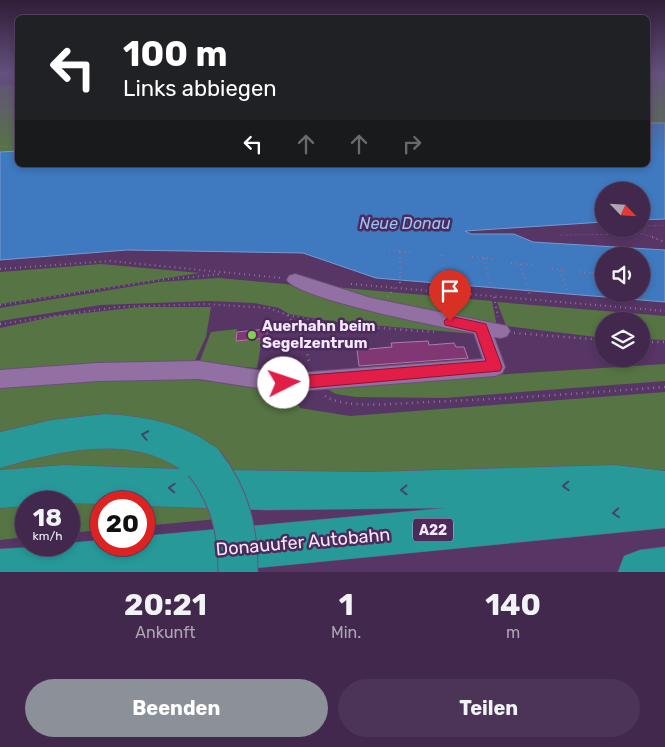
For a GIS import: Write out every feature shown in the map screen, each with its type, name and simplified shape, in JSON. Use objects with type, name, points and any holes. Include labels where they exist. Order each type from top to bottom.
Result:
[{"type":"highway","points":[[0,450],[77,433],[120,431],[157,437],[173,442],[190,451],[204,463],[225,492],[236,536],[238,572]]},
{"type":"highway","points":[[0,489],[64,484],[266,491],[371,491],[615,484],[665,490]]},
{"type":"highway","name":"Donauufer Autobahn","points":[[0,570],[665,508]]},
{"type":"highway","points":[[640,572],[665,569]]},
{"type":"lane","points":[[295,280],[317,289],[396,310],[501,331]]},
{"type":"lane","points":[[0,379],[98,372],[199,370],[284,383],[495,367],[481,328]]},
{"type":"path","points":[[0,103],[15,101]]},
{"type":"path","points":[[0,108],[15,109]]},
{"type":"path","points":[[650,118],[665,118]]},
{"type":"path","points":[[0,146],[15,147]]},
{"type":"path","points":[[650,226],[665,225]]},
{"type":"path","points":[[560,235],[595,235]]},
{"type":"path","points":[[650,237],[665,242]]},
{"type":"path","points":[[389,250],[412,253]]},
{"type":"path","points":[[400,252],[400,283]]},
{"type":"path","points":[[442,255],[446,288]]},
{"type":"path","points":[[472,257],[494,259]]},
{"type":"path","points":[[484,258],[491,288]]},
{"type":"path","points":[[511,263],[533,265]]},
{"type":"path","points":[[520,264],[530,295]]},
{"type":"path","points":[[552,269],[567,271]]},
{"type":"path","points":[[560,270],[570,298]]},
{"type":"path","points":[[579,272],[595,272]]},
{"type":"path","points":[[592,272],[595,277]]},
{"type":"path","points":[[0,305],[160,280],[226,274]]},
{"type":"path","points":[[493,297],[501,331],[595,339]]},
{"type":"path","points":[[0,324],[46,315],[158,304],[254,306],[274,309],[288,315],[336,326],[439,333]]},
{"type":"path","points":[[288,315],[299,329],[307,348],[314,381],[320,392],[331,400],[363,404],[506,399],[665,387]]},
{"type":"path","points":[[650,342],[665,342]]},
{"type":"green space","points":[[0,100],[15,100],[15,151],[0,152]]},
{"type":"green space","points":[[650,100],[665,100],[665,123],[650,123]]},
{"type":"green space","points":[[101,264],[200,273],[0,304],[0,272]]},
{"type":"green space","points":[[218,278],[286,284],[473,329],[475,334],[336,322],[289,314],[279,308],[254,303],[210,301],[101,305],[0,321],[0,308],[159,282]]},
{"type":"green space","points":[[333,287],[492,301],[497,327],[330,291]]},
{"type":"green space","points":[[497,302],[617,312],[595,312],[595,337],[506,326]]},
{"type":"green space","points":[[141,307],[211,307],[206,337],[193,365],[0,374],[0,328],[56,316]]},
{"type":"green space","points":[[650,315],[665,316],[665,340],[650,339]]},
{"type":"green space","points":[[237,329],[236,341],[262,339],[257,368],[199,363],[211,332]]},
{"type":"green space","points":[[665,364],[665,381],[444,398],[356,397],[336,394],[322,386],[618,367],[650,367],[650,365]]},
{"type":"green space","points":[[171,376],[292,393],[300,408],[350,416],[665,392],[665,470],[627,473],[238,479],[222,456],[0,436],[0,386]]},
{"type":"green space","points":[[73,443],[159,450],[194,473],[0,476],[0,460]]},
{"type":"green space","points":[[80,498],[90,498],[90,531],[80,532]]},
{"type":"green space","points":[[15,499],[15,538],[0,540],[0,501]]},
{"type":"green space","points":[[155,501],[213,504],[217,519],[155,525]]},
{"type":"water","name":"Neue Donau","points":[[650,123],[665,123],[665,219],[650,220],[650,182],[595,182],[595,223],[465,231],[471,234],[514,234],[533,242],[616,247],[595,247],[595,296],[376,278],[303,253],[127,250],[0,260],[0,152],[15,151],[15,167],[650,167]]},
{"type":"water","name":"Neue Donau","points":[[650,249],[665,250],[665,302],[650,301]]},
{"type":"building","name":"Auerhahn beim Segelzentrum","points":[[267,329],[267,338],[236,341],[237,332]]},
{"type":"building","points":[[428,341],[429,345],[454,343],[456,347],[464,347],[468,358],[359,366],[357,350],[392,347],[391,343]]},
{"type":"place","name":"Auerhahn beim Segelzentrum","points":[[252,335]]},
{"type":"route","points":[[284,383],[495,367],[481,328],[450,321]]}]
